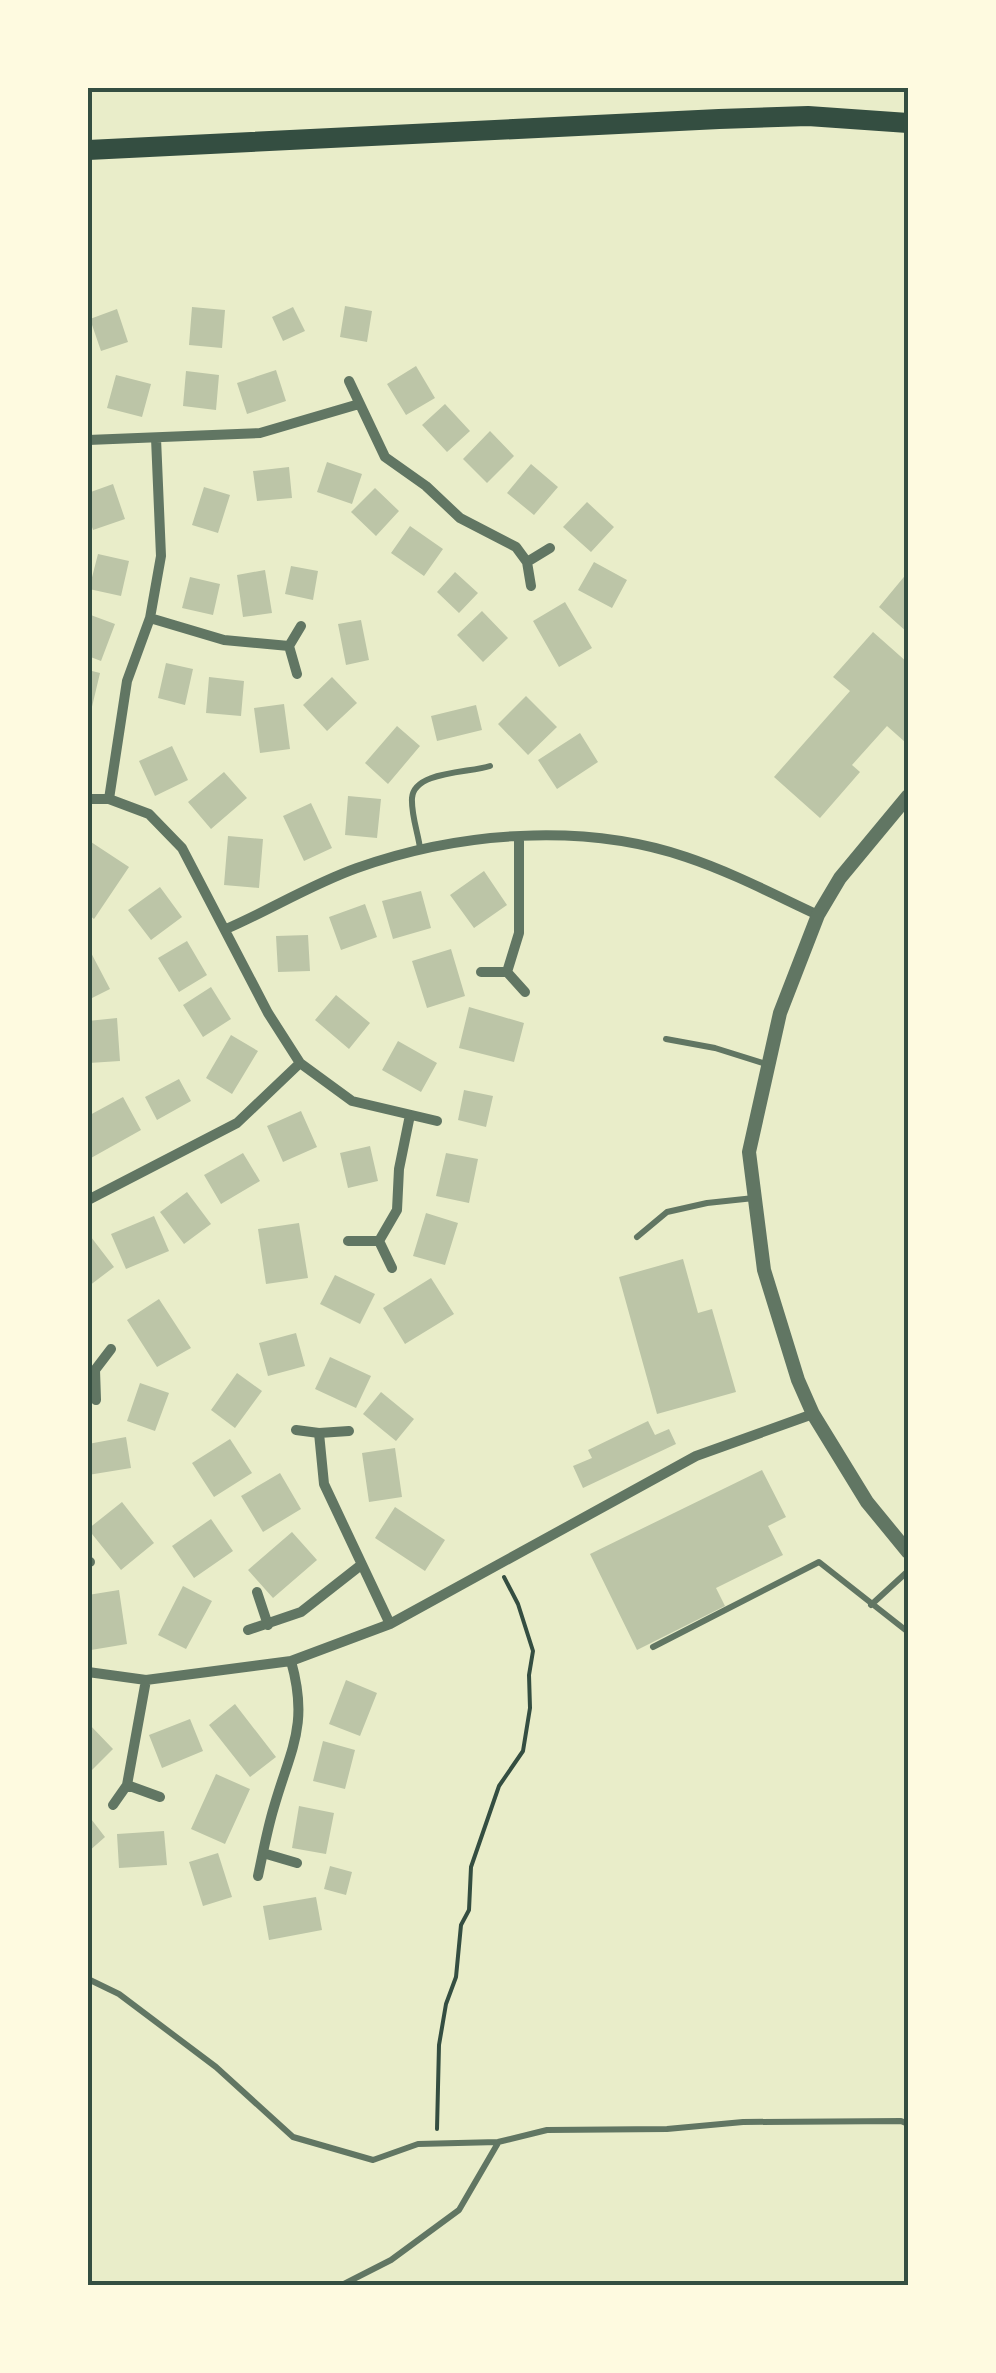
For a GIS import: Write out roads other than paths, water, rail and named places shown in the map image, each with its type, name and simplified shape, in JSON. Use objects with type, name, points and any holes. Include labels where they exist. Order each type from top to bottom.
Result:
[{"type":"highway","points":[[88,150],[719,119],[808,116],[908,122]]},
{"type":"street","points":[[348,381],[385,456],[426,486],[460,518],[516,548],[527,562],[531,586]]},
{"type":"street","points":[[88,440],[260,433],[360,404]]},
{"type":"street","points":[[109,798],[128,681],[150,618],[162,556],[156,438]]},
{"type":"street","points":[[527,562],[550,548]]},
{"type":"street","points":[[150,618],[224,640],[288,646]]},
{"type":"street","points":[[288,646],[301,626]]},
{"type":"street","points":[[288,646],[297,674]]},
{"type":"street","points":[[908,796],[840,878],[818,914],[780,1013],[750,1152],[764,1270],[798,1380],[813,1414],[868,1502],[908,1552]]},
{"type":"street","points":[[88,799],[109,798],[149,814],[182,848],[268,1014],[300,1063],[352,1101],[437,1122]]},
{"type":"street","points":[[226,929],[353,870],[420,848],[519,836],[597,838],[685,856],[818,914]]},
{"type":"street","points":[[508,972],[519,933],[519,836]]},
{"type":"street","points":[[481,972],[508,972],[525,992]]},
{"type":"street","points":[[88,1200],[237,1124],[300,1063]]},
{"type":"street","points":[[378,1241],[397,1210],[398,1169],[410,1116]]},
{"type":"street","points":[[348,1241],[378,1241]]},
{"type":"street","points":[[378,1241],[392,1268]]},
{"type":"street","points":[[96,1400],[91,1370],[111,1348]]},
{"type":"street","points":[[88,1672],[146,1680],[291,1661],[390,1624],[696,1456],[813,1414]]},
{"type":"street","points":[[296,1430],[349,1432]]},
{"type":"street","points":[[319,1433],[324,1484],[390,1624]]},
{"type":"street","points":[[248,1630],[302,1612],[361,1565]]},
{"type":"street","points":[[257,1592],[268,1625]]},
{"type":"street","points":[[258,1876],[274,1808],[298,1734],[300,1693],[291,1661]]},
{"type":"street","points":[[113,1804],[127,1786],[146,1680]]},
{"type":"street","points":[[127,1786],[160,1796]]},
{"type":"street","points":[[263,1854],[297,1864]]},
{"type":"lane","points":[[420,848],[412,796],[418,784],[427,778],[490,766]]},
{"type":"lane","points":[[666,1039],[715,1048],[767,1065]]},
{"type":"lane","points":[[637,1237],[667,1212],[755,1198]]},
{"type":"lane","points":[[653,1648],[820,1562],[908,1632]]},
{"type":"lane","points":[[871,1605],[908,1570]]},
{"type":"lane","points":[[88,1979],[119,1994],[216,2067],[293,2137],[373,2160],[418,2144],[498,2142],[547,2130],[848,2120],[908,2124]]},
{"type":"lane","points":[[340,2286],[391,2260],[459,2210],[498,2142]]}]
